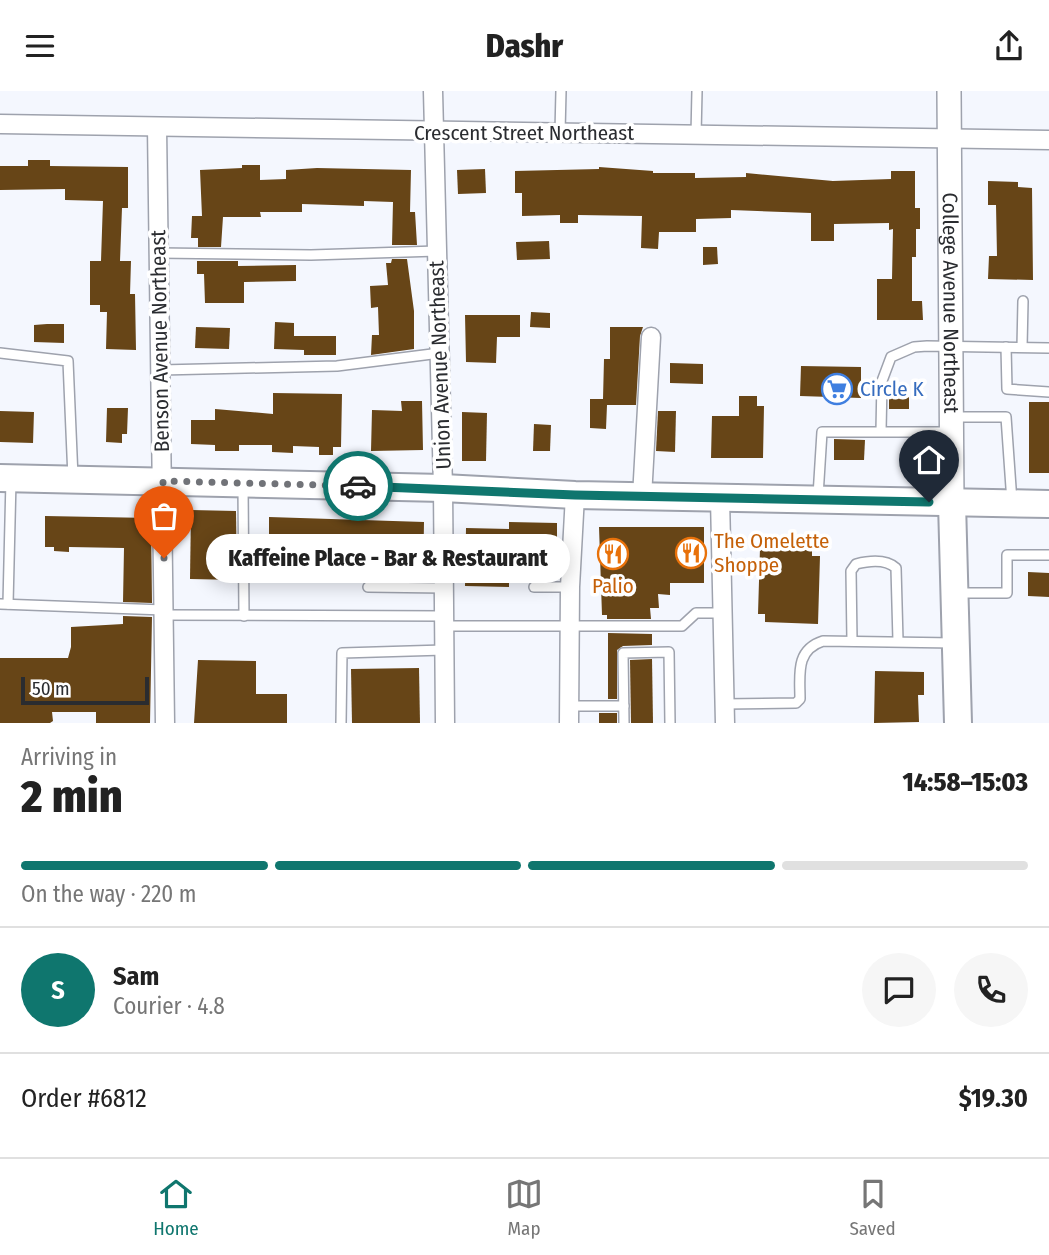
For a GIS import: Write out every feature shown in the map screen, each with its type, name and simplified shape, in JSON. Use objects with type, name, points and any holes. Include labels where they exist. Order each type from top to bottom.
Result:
[{"type":"main road","points":[[5,479],[443,488],[642,497],[1049,504]]},
{"type":"main road","name":"College Avenue Northeast","points":[[952,503],[958,723]]},
{"type":"street","name":"Union Avenue Northeast","points":[[433,91],[443,488],[445,723]]},
{"type":"street","name":"College Avenue Northeast","points":[[949,91],[952,503]]},
{"type":"street","name":"Crescent Street Northeast","points":[[0,124],[1049,140]]},
{"type":"street","name":"Benson Avenue Northeast","points":[[157,127],[165,723]]},
{"type":"street","points":[[642,497],[650,337]]},
{"type":"street","points":[[569,714],[570,587],[575,495]]},
{"type":"street","points":[[720,498],[725,723]]},
{"type":"lane","points":[[559,132],[561,91]]},
{"type":"lane","points":[[696,91],[696,135]]},
{"type":"lane","points":[[159,253],[311,255],[437,251]]},
{"type":"lane","points":[[1022,347],[1023,302]]},
{"type":"lane","points":[[881,431],[882,381],[891,357],[914,347],[951,345],[1049,348]]},
{"type":"lane","points":[[1006,347],[1007,389],[1049,392]]},
{"type":"lane","points":[[0,353],[68,361],[73,479]]},
{"type":"lane","points":[[161,370],[337,366],[440,353]]},
{"type":"lane","points":[[818,500],[822,432],[881,431],[1006,417],[1013,504]]},
{"type":"lane","points":[[5,479],[4,604],[244,616],[570,625],[682,626],[696,613],[723,613]]},
{"type":"lane","points":[[243,483],[244,616]]},
{"type":"lane","points":[[955,593],[1007,593],[1007,555],[1049,555]]},
{"type":"lane","points":[[852,641],[851,571],[856,564],[876,562],[892,564],[896,568],[898,642]]},
{"type":"lane","points":[[368,587],[444,588]]},
{"type":"lane","points":[[534,587],[570,587]]},
{"type":"lane","points":[[724,704],[796,703],[800,699],[801,661],[805,651],[822,641],[956,643]]},
{"type":"lane","points":[[341,723],[342,653],[444,650]]},
{"type":"lane","points":[[624,723],[623,653],[669,652],[670,723]]},
{"type":"lane","points":[[569,714],[624,706]]},
{"type":"building","points":[[28,160],[50,160],[50,166],[128,167],[128,208],[122,208],[120,261],[131,261],[130,294],[135,294],[136,350],[106,349],[107,312],[100,312],[100,305],[90,305],[90,261],[101,261],[103,201],[65,200],[65,189],[0,190],[0,166],[28,166]]},
{"type":"building","points":[[242,165],[260,165],[260,180],[286,179],[286,170],[411,170],[410,212],[415,212],[417,245],[392,245],[393,202],[364,201],[364,206],[302,204],[302,212],[260,212],[261,217],[223,217],[221,247],[198,247],[198,238],[191,238],[192,216],[202,216],[200,170],[242,168]]},
{"type":"building","points":[[599,167],[653,173],[695,173],[695,178],[746,177],[746,173],[833,181],[891,179],[891,171],[915,171],[915,208],[920,208],[920,229],[916,229],[916,257],[912,257],[912,301],[922,301],[923,320],[877,320],[877,279],[892,279],[893,229],[889,230],[889,223],[834,224],[834,241],[811,241],[811,213],[731,210],[731,218],[696,219],[696,232],[659,232],[658,249],[641,248],[642,216],[578,215],[578,223],[560,223],[560,215],[522,216],[522,193],[515,193],[515,171]]},
{"type":"building","points":[[485,169],[486,193],[458,194],[457,170]]},
{"type":"building","points":[[988,181],[1018,182],[1018,187],[1032,188],[1033,280],[988,279],[989,256],[997,256],[996,205],[988,205]]},
{"type":"building","points":[[549,241],[550,259],[517,260],[516,242]]},
{"type":"building","points":[[703,247],[717,247],[718,264],[703,265]]},
{"type":"building","points":[[392,259],[407,259],[414,311],[414,349],[371,355],[372,335],[379,335],[378,307],[371,308],[370,286],[388,285],[386,263],[391,263]]},
{"type":"building","points":[[197,261],[238,261],[238,266],[296,265],[296,281],[244,282],[244,303],[205,303],[204,274],[197,274]]},
{"type":"building","points":[[531,312],[550,313],[550,328],[530,327]]},
{"type":"building","points":[[465,315],[520,315],[520,337],[497,337],[496,363],[466,362]]},
{"type":"building","points":[[275,322],[294,323],[294,336],[336,336],[336,355],[304,355],[304,350],[274,349]]},
{"type":"building","points":[[64,324],[64,343],[34,342],[34,325]]},
{"type":"building","points":[[196,327],[230,328],[229,349],[195,348]]},
{"type":"building","points":[[610,327],[643,327],[640,336],[636,405],[607,405],[606,429],[590,428],[590,399],[603,399],[604,359],[610,359]]},
{"type":"building","points":[[670,363],[703,364],[703,384],[670,383]]},
{"type":"building","points":[[801,366],[861,367],[861,398],[800,396]]},
{"type":"building","points":[[889,389],[909,389],[909,409],[889,409]]},
{"type":"building","points":[[273,393],[342,394],[341,447],[333,447],[333,455],[319,455],[319,447],[293,446],[293,453],[272,452],[272,445],[239,445],[239,451],[215,451],[215,445],[191,444],[191,420],[215,420],[215,409],[273,414]]},
{"type":"building","points":[[739,396],[757,396],[757,406],[764,406],[763,458],[711,458],[712,416],[739,416]]},
{"type":"building","points":[[401,401],[422,401],[423,450],[371,451],[372,410],[402,411]]},
{"type":"building","points":[[1029,402],[1049,402],[1049,473],[1029,473]]},
{"type":"building","points":[[107,408],[128,408],[127,434],[122,434],[122,443],[106,442]]},
{"type":"building","points":[[0,411],[34,412],[33,443],[0,442]]},
{"type":"building","points":[[658,411],[676,411],[675,452],[656,451]]},
{"type":"building","points":[[462,412],[487,413],[486,461],[462,461]]},
{"type":"building","points":[[534,424],[551,425],[550,451],[533,451]]},
{"type":"building","points":[[834,439],[865,440],[864,460],[834,460]]},
{"type":"building","points":[[191,510],[236,511],[237,580],[190,579]]},
{"type":"building","points":[[45,516],[151,518],[152,603],[123,602],[124,548],[69,547],[69,552],[54,551],[54,547],[45,547]]},
{"type":"building","points":[[269,517],[424,522],[423,581],[348,577],[349,557],[300,556],[300,549],[269,550]]},
{"type":"building","points":[[509,522],[557,523],[557,548],[509,552],[509,587],[465,586],[466,528],[509,529]]},
{"type":"building","points":[[599,527],[704,527],[704,583],[670,583],[670,595],[658,594],[659,608],[650,608],[651,619],[607,619],[607,615],[602,615]]},
{"type":"building","points":[[760,548],[812,549],[812,556],[820,556],[818,624],[765,622],[765,614],[758,614]]},
{"type":"building","points":[[1028,572],[1049,573],[1049,597],[1028,596]]},
{"type":"building","points":[[123,616],[152,617],[150,723],[96,723],[96,712],[52,712],[53,721],[50,723],[0,723],[0,658],[68,658],[71,627],[123,624]]},
{"type":"building","points":[[608,633],[652,634],[652,645],[623,646],[617,650],[617,699],[608,699]]},
{"type":"building","points":[[652,659],[653,723],[631,723],[630,660]]},
{"type":"building","points":[[198,660],[256,661],[256,694],[287,694],[287,723],[194,723]]},
{"type":"building","points":[[419,668],[420,723],[352,723],[351,669]]},
{"type":"building","points":[[875,671],[924,672],[924,695],[918,695],[919,722],[874,723]]},
{"type":"building","points":[[599,713],[617,713],[617,723],[599,723]]},
{"type":"way so far","points":[[164,558],[163,481],[358,486]]},
{"type":"place","name":"Circle K","points":[[837,389]]},
{"type":"place","name":"The Omelette Shoppe","points":[[691,553]]},
{"type":"place","name":"Palio","points":[[613,554]]},
{"type":"place","name":"Kaffeine Place - Bar & Restaurant","points":[[164,558]]},
{"type":"route","points":[[358,486],[575,495],[929,502]]}]
